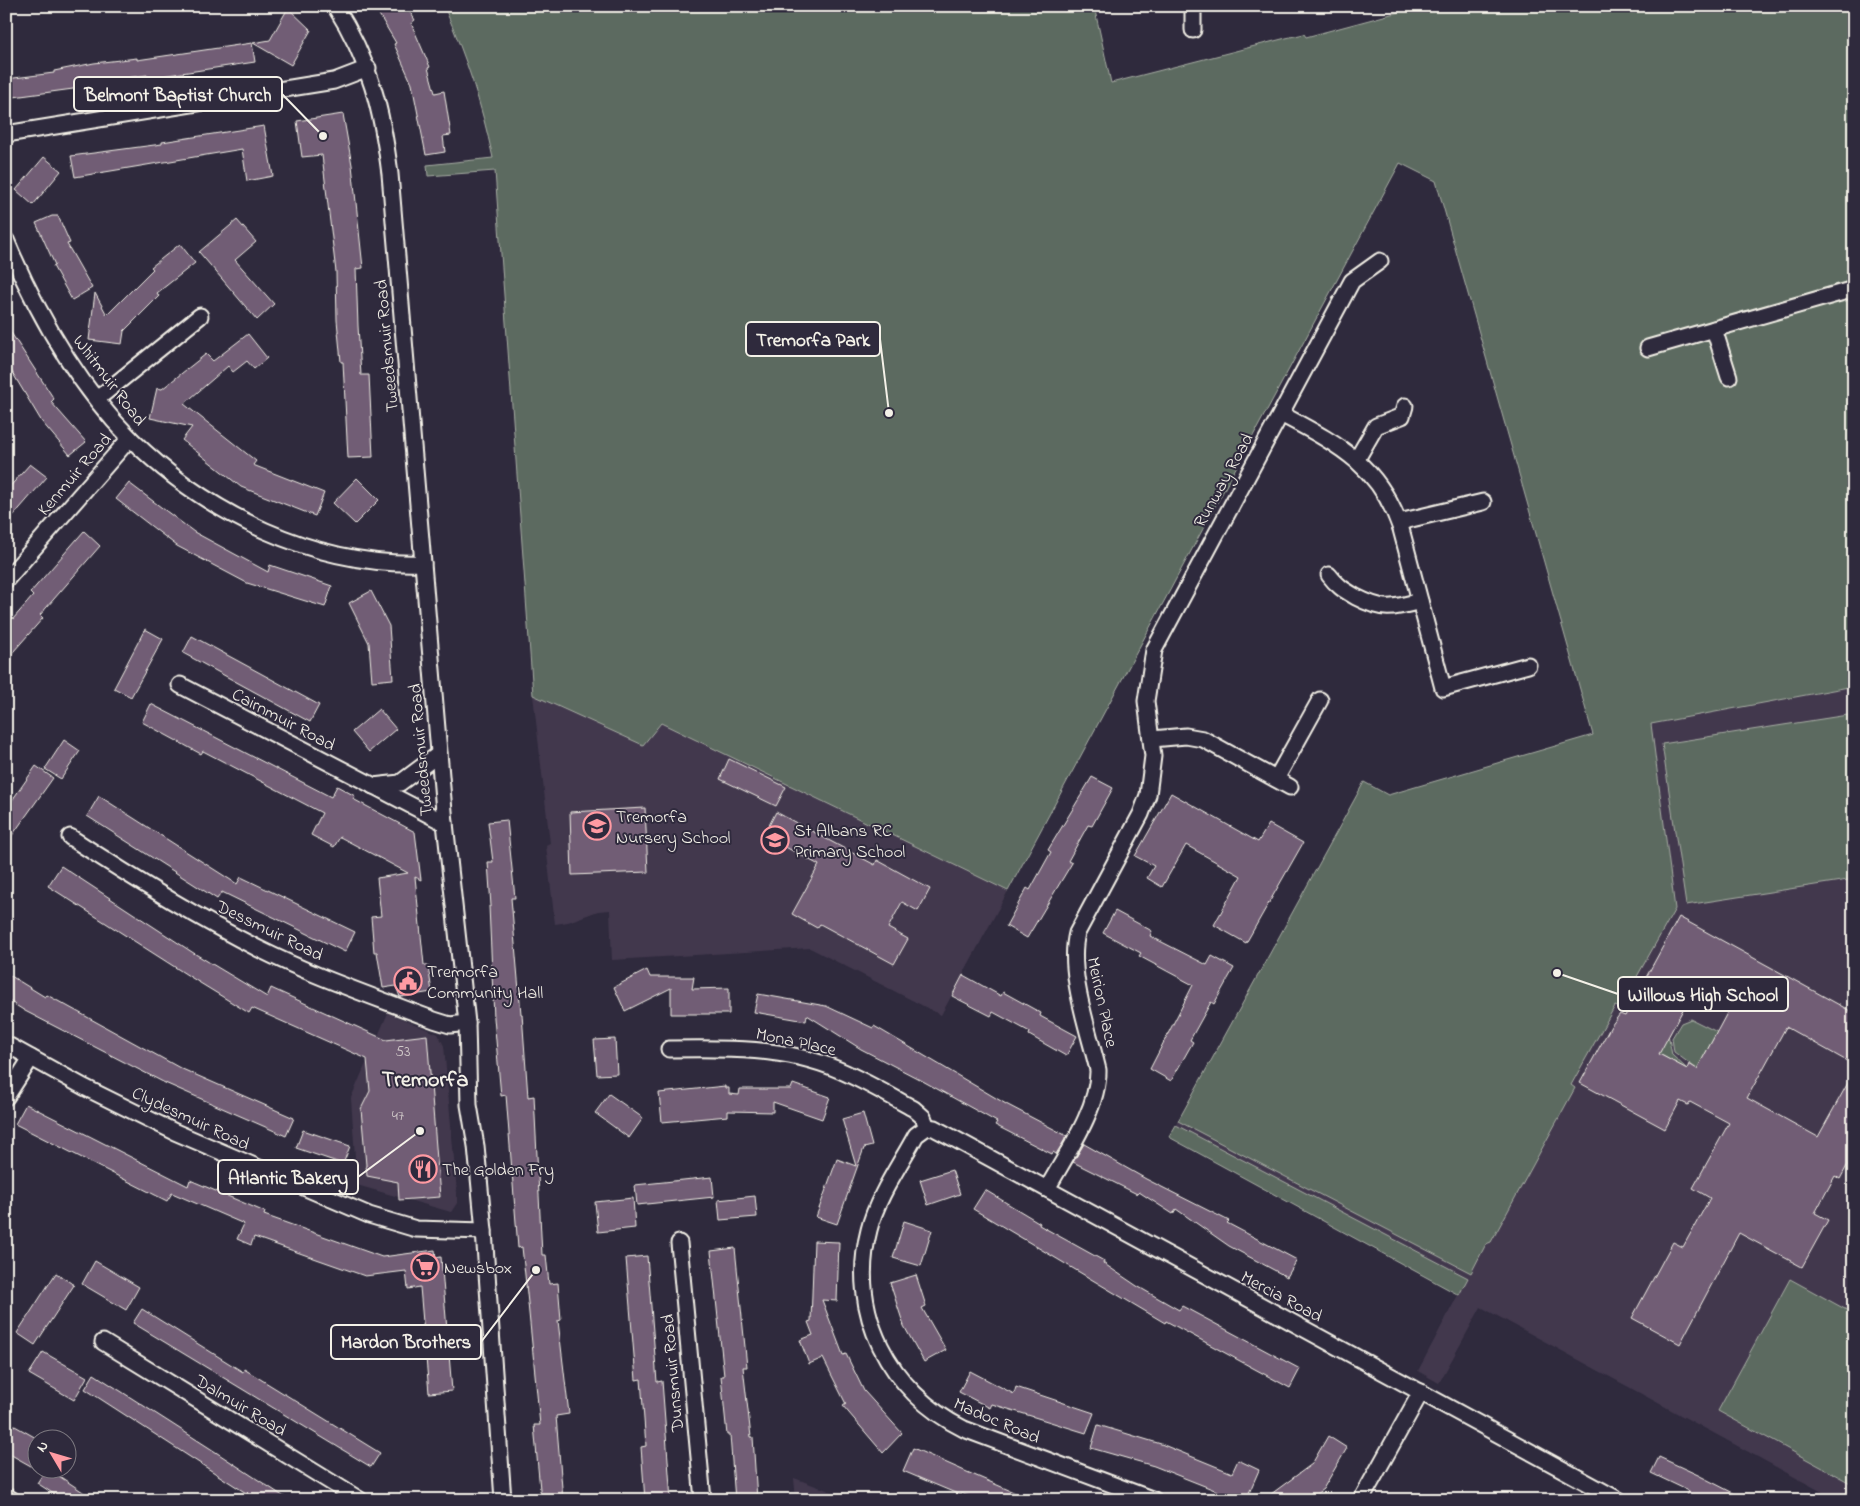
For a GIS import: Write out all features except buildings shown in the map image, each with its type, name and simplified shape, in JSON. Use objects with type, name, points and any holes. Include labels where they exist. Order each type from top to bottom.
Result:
[{"type":"street","name":"Tweedsmuir Road","points":[[335,6],[357,44],[368,68],[384,128],[390,174],[444,823],[467,1024],[470,1118],[476,1146],[484,1231],[503,1500]]},
{"type":"street","points":[[1193,6],[1193,30]]},
{"type":"street","points":[[6,134],[334,81],[368,68]]},
{"type":"street","name":"Whitmuir Road","points":[[6,240],[47,323],[77,372],[130,438],[173,474],[215,504],[272,534],[341,556],[394,563],[423,563]]},
{"type":"street","name":"Runway Road","points":[[1152,739],[1146,701],[1154,650],[1352,281],[1380,261]]},
{"type":"street","points":[[1648,348],[1854,289]]},
{"type":"street","points":[[97,399],[200,316]]},
{"type":"street","points":[[1714,329],[1729,376]]},
{"type":"street","points":[[1357,459],[1376,426],[1402,416],[1405,406]]},
{"type":"street","points":[[1280,414],[1334,443],[1357,459],[1374,476],[1382,489],[1399,522],[1442,688],[1528,665]]},
{"type":"street","name":"Kenmuir Road","points":[[6,580],[130,438]]},
{"type":"street","points":[[1399,522],[1483,502]]},
{"type":"street","points":[[1329,575],[1338,587],[1374,607],[1387,608],[1420,601]]},
{"type":"street","name":"Cairnmuir Road","points":[[180,685],[444,823]]},
{"type":"street","points":[[1276,779],[1320,700]]},
{"type":"street","points":[[1152,739],[1186,736],[1203,739],[1290,787]]},
{"type":"street","name":"Meirion Place","points":[[1047,1189],[1090,1109],[1099,1082],[1098,1070],[1075,969],[1074,946],[1077,934],[1141,814],[1151,779],[1152,739]]},
{"type":"street","points":[[371,786],[400,783],[439,754]]},
{"type":"street","name":"Dessmuir Road","points":[[70,837],[127,874],[259,949],[305,970],[434,1020],[450,1025],[467,1024]]},
{"type":"street","name":"Clydesmuir Road","points":[[6,1044],[84,1088],[175,1132],[369,1215],[416,1229],[484,1231]]},
{"type":"street","name":"Mona Place","points":[[668,1049],[755,1049],[814,1061],[838,1069],[914,1109],[923,1117],[927,1127]]},
{"type":"street","points":[[6,1097],[31,1058]]},
{"type":"street","name":"Mercia Road","points":[[927,1127],[947,1134],[1619,1500]]},
{"type":"street","name":"Madoc Road","points":[[927,1127],[916,1136],[875,1213],[864,1256],[862,1279],[864,1300],[872,1328],[894,1368],[920,1400],[935,1413],[964,1430],[1154,1500]]},
{"type":"street","name":"Dunsmuir Road","points":[[679,1243],[703,1500]]},
{"type":"street","name":"Dalmuir Road","points":[[103,1342],[360,1500]]},
{"type":"street","points":[[1360,1500],[1421,1392]]},
{"type":"street","points":[[6,1496],[12,1500]]},
{"type":"shaded area","points":[[1854,686],[1854,1500],[1837,1500],[1481,1307],[1439,1383],[1418,1371],[1458,1295],[1169,1137],[1364,782],[1388,795],[1593,735]]},
{"type":"shaded area","name":"St Albans RC Primary School","points":[[533,695],[643,745],[661,723],[1008,891],[941,1015],[810,948],[612,960],[610,910],[598,911],[568,922],[555,924],[546,845],[550,843]]},
{"type":"shaded area","points":[[388,1013],[438,1034],[444,1046],[457,1193],[457,1203],[451,1212],[357,1185],[351,1098]]},
{"type":"shaded area","points":[[794,1478],[854,1500],[796,1500]]},
{"type":"green space","points":[[444,6],[1094,6],[1111,83],[1286,38],[1304,34],[1306,37],[1421,6],[1854,6],[1854,686],[1651,724],[1675,909],[1626,996],[1626,1005],[1620,1008],[1615,1006],[1571,1085],[1575,1088],[1491,1242],[1486,1244],[1471,1273],[1178,1121],[1364,782],[1388,795],[1593,735],[1436,181],[1400,163],[1008,891],[661,723],[643,745],[533,695],[495,171],[428,176],[427,165],[493,158],[473,81]]},
{"type":"green space","points":[[1854,714],[1854,879],[1686,905],[1662,744]]},
{"type":"green space","points":[[1691,1019],[1717,1032],[1697,1069],[1674,1052],[1672,1038],[1681,1023]]},
{"type":"green space","points":[[1617,1031],[1668,1034],[1672,1055],[1687,1069]]},
{"type":"green space","points":[[1176,1125],[1468,1278],[1459,1295],[1169,1137]]},
{"type":"green space","points":[[1790,1279],[1854,1314],[1854,1485],[1718,1411]]},
{"type":"place","name":"Belmont Baptist Church","points":[[323,136]]},
{"type":"place","name":"Tremorfa Park","points":[[889,413]]},
{"type":"place","name":"Tremorfa Nursery School","points":[[597,826]]},
{"type":"place","name":"St Albans RC Primary School","points":[[775,840]]},
{"type":"place","name":"Willows High School","points":[[1557,973]]},
{"type":"place","name":"Tremorfa Community Hall","points":[[408,981]]},
{"type":"place","name":"Atlantic Bakery","points":[[420,1131]]},
{"type":"place","name":"The Golden Fry","points":[[423,1169]]},
{"type":"place","name":"Newsbox","points":[[425,1267]]},
{"type":"place","name":"Mardon Brothers","points":[[536,1270]]},
{"type":"district","name":"Tremorfa","points":[[425,1078]]}]
